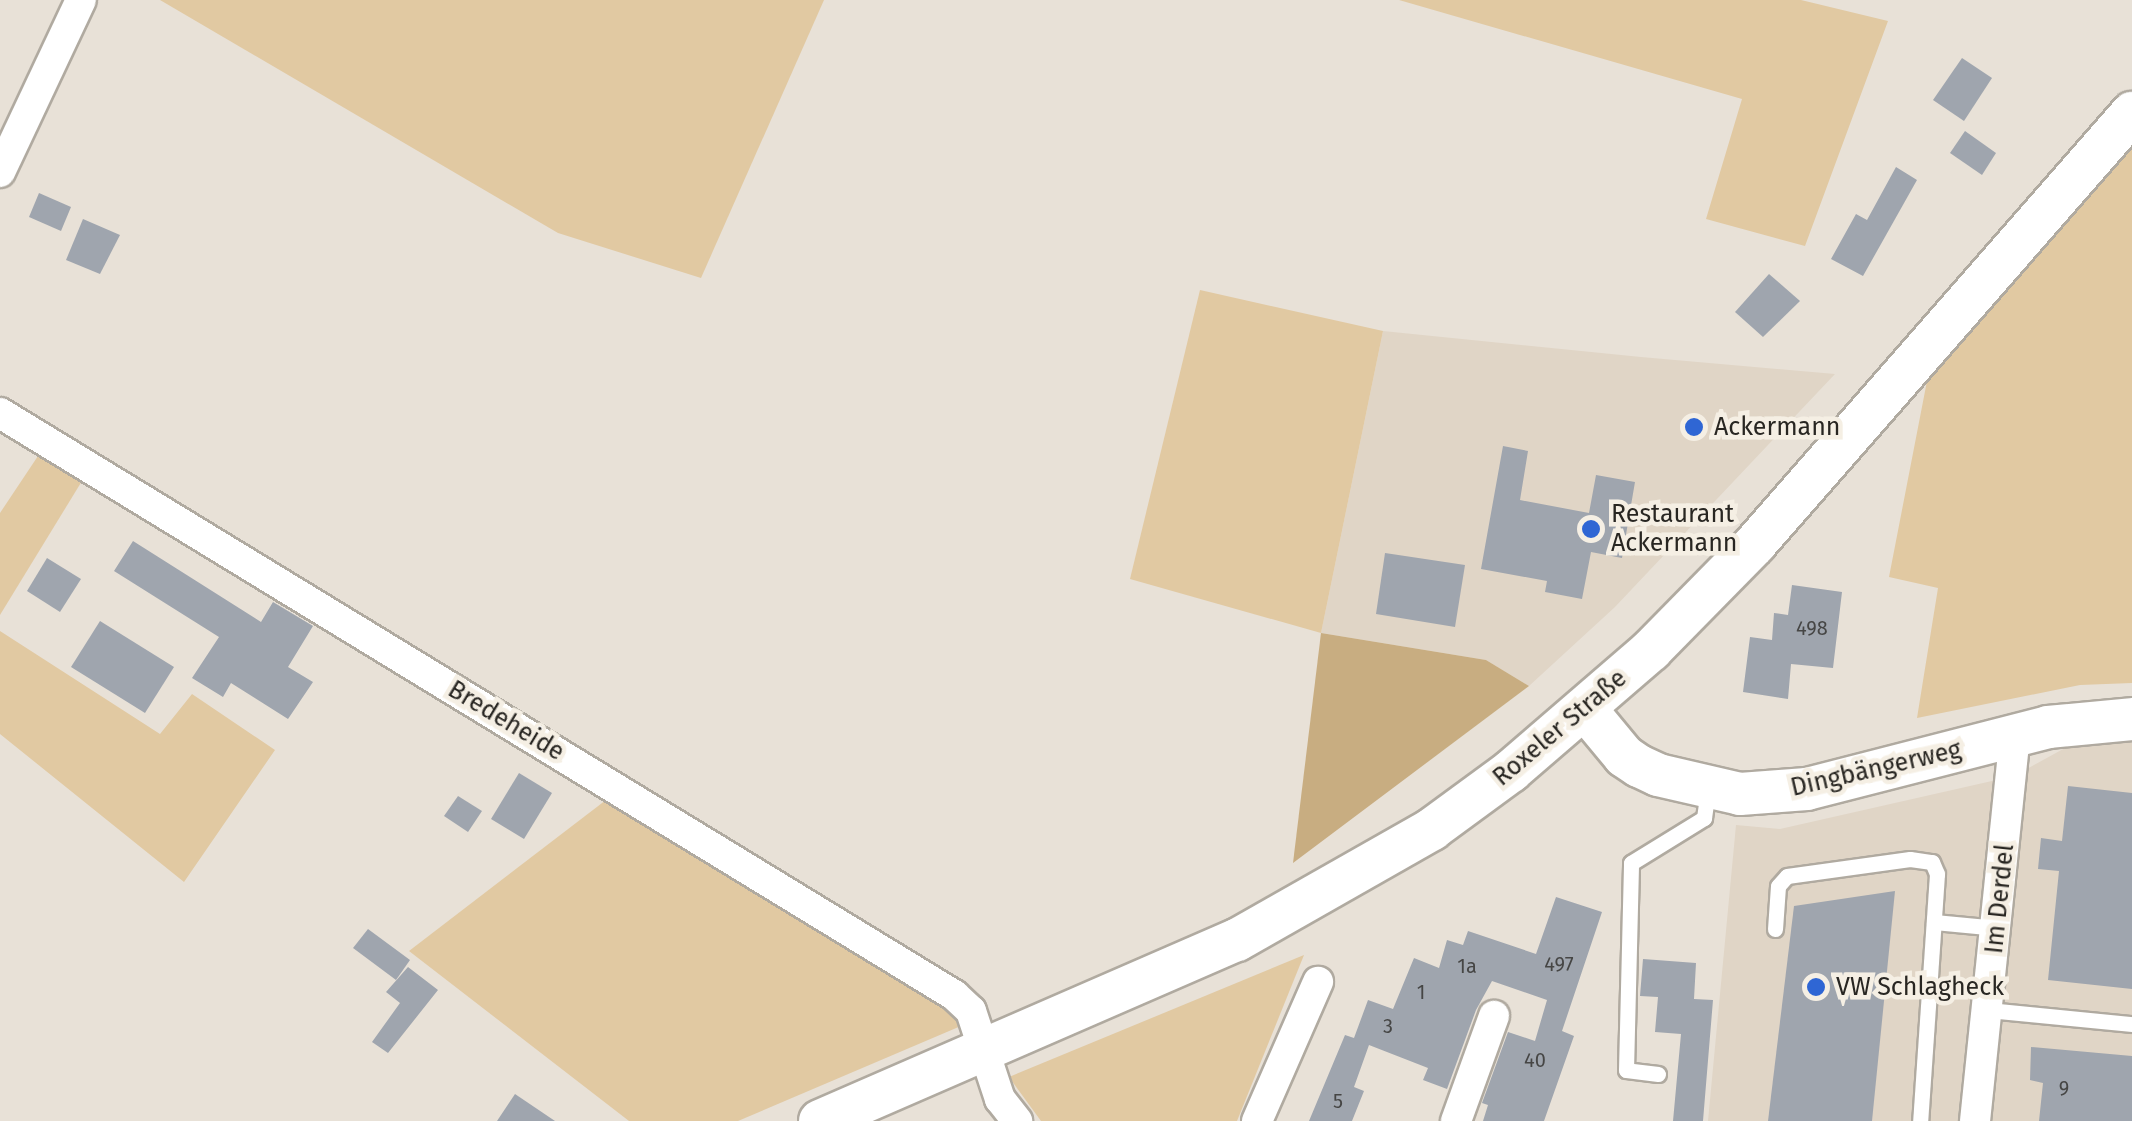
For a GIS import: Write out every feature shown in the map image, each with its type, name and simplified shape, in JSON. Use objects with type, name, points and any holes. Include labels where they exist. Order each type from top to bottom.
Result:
[{"type":"main road","name":"Roxeler Straße","points":[[820,1121],[1236,940],[1335,888],[1432,829],[1586,710],[1755,544],[2132,113]]},
{"type":"main road","name":"Dingbängerweg","points":[[1586,710],[1624,756],[1639,766],[1708,789],[1740,794],[1807,788],[2078,722],[2132,719]]},
{"type":"street","points":[[0,172],[81,0]]},
{"type":"street","name":"Bredeheide","points":[[0,413],[954,994],[971,1011],[1000,1099],[1017,1121]]},
{"type":"street","name":"Im Derdel","points":[[1975,1121],[2015,736]]},
{"type":"street","points":[[1257,1121],[1318,982]]},
{"type":"street","points":[[1456,1121],[1494,1016]]},
{"type":"lane","points":[[1658,1074],[1626,1070],[1631,863],[1704,818],[1708,789]]},
{"type":"lane","points":[[1776,928],[1778,886],[1787,876],[1921,858],[1936,868],[1920,1121]]},
{"type":"lane","points":[[1934,922],[1998,928]]},
{"type":"lane","points":[[1988,1010],[2132,1024]]},
{"type":"shaded area","points":[[160,0],[824,0],[701,278],[558,233]]},
{"type":"shaded area","points":[[1399,0],[1801,0],[1888,21],[1805,246],[1706,219],[1742,99]]},
{"type":"shaded area","points":[[2132,138],[2132,683],[2080,685],[1917,718],[1938,588],[1889,577],[1927,381]]},
{"type":"shaded area","points":[[1200,290],[1383,331],[1321,633],[1130,579]]},
{"type":"shaded area","points":[[1383,331],[1835,374],[1615,607],[1529,686],[1486,660],[1321,633]]},
{"type":"shaded area","points":[[38,456],[82,481],[0,615],[0,513]]},
{"type":"shaded area","points":[[0,631],[160,734],[192,694],[275,750],[184,882],[0,734]]},
{"type":"shaded area","points":[[1321,633],[1486,660],[1529,686],[1293,863]]},
{"type":"shaded area","points":[[2085,737],[2132,737],[2132,1121],[1708,1121],[1736,825],[1780,829],[2014,776]]},
{"type":"shaded area","points":[[606,800],[975,1020],[738,1121],[629,1121],[409,951]]},
{"type":"shaded area","points":[[1304,955],[1237,1121],[1041,1121],[1009,1077]]},
{"type":"building","points":[[1962,58],[1992,78],[1964,121],[1933,100]]},
{"type":"building","points":[[1965,131],[1996,153],[1982,175],[1950,153]]},
{"type":"building","points":[[1896,167],[1917,180],[1863,276],[1831,259],[1856,214],[1867,220]]},
{"type":"building","points":[[39,193],[71,207],[61,231],[29,217]]},
{"type":"building","points":[[83,219],[120,235],[100,274],[66,260]]},
{"type":"building","points":[[1769,274],[1800,301],[1763,337],[1735,312]]},
{"type":"building","points":[[1503,446],[1528,451],[1520,500],[1589,513],[1596,475],[1635,482],[1622,558],[1591,552],[1582,599],[1545,592],[1547,581],[1481,569]]},
{"type":"building","points":[[133,541],[261,622],[273,602],[313,626],[288,667],[313,682],[288,719],[231,683],[223,697],[192,678],[219,637],[114,571]]},
{"type":"building","points":[[1385,553],[1465,565],[1455,627],[1376,614]]},
{"type":"building","points":[[47,558],[81,579],[60,612],[27,591]]},
{"type":"building","points":[[1792,585],[1842,592],[1833,668],[1791,664],[1788,699],[1743,692],[1750,637],[1772,640],[1774,613],[1788,615]]},
{"type":"building","points":[[100,621],[174,667],[145,713],[71,667]]},
{"type":"building","points":[[519,773],[552,793],[524,839],[491,819]]},
{"type":"building","points":[[2068,786],[2132,793],[2132,989],[2048,980],[2059,871],[2038,869],[2041,838],[2062,841]]},
{"type":"building","points":[[458,796],[482,811],[468,832],[444,816]]},
{"type":"building","points":[[1895,891],[1872,1121],[1768,1121],[1794,906]]},
{"type":"building","points":[[1556,897],[1602,912],[1562,1031],[1574,1036],[1544,1121],[1483,1121],[1488,1105],[1482,1103],[1508,1032],[1535,1041],[1547,1000],[1492,981],[1476,1010],[1447,1089],[1423,1080],[1428,1068],[1369,1045],[1354,1087],[1364,1091],[1352,1121],[1309,1121],[1345,1035],[1354,1038],[1368,1000],[1393,1009],[1414,958],[1439,968],[1447,940],[1463,945],[1468,931],[1536,954]]},
{"type":"building","points":[[368,929],[410,960],[396,980],[353,948]]},
{"type":"building","points":[[1643,959],[1696,963],[1694,999],[1713,1000],[1703,1121],[1673,1121],[1681,1034],[1655,1032],[1658,997],[1640,996]]},
{"type":"building","points":[[408,967],[438,990],[388,1053],[372,1042],[400,1003],[386,992]]},
{"type":"building","points":[[2031,1047],[2132,1056],[2132,1121],[2039,1121],[2043,1083],[2030,1080]]},
{"type":"building","points":[[515,1094],[555,1121],[497,1121]]},
{"type":"place","name":"Ackermann","points":[[1694,427]]},
{"type":"place","name":"Restaurant Ackermann","points":[[1591,529]]},
{"type":"place","name":"VW Schlagheck","points":[[1816,987]]}]
